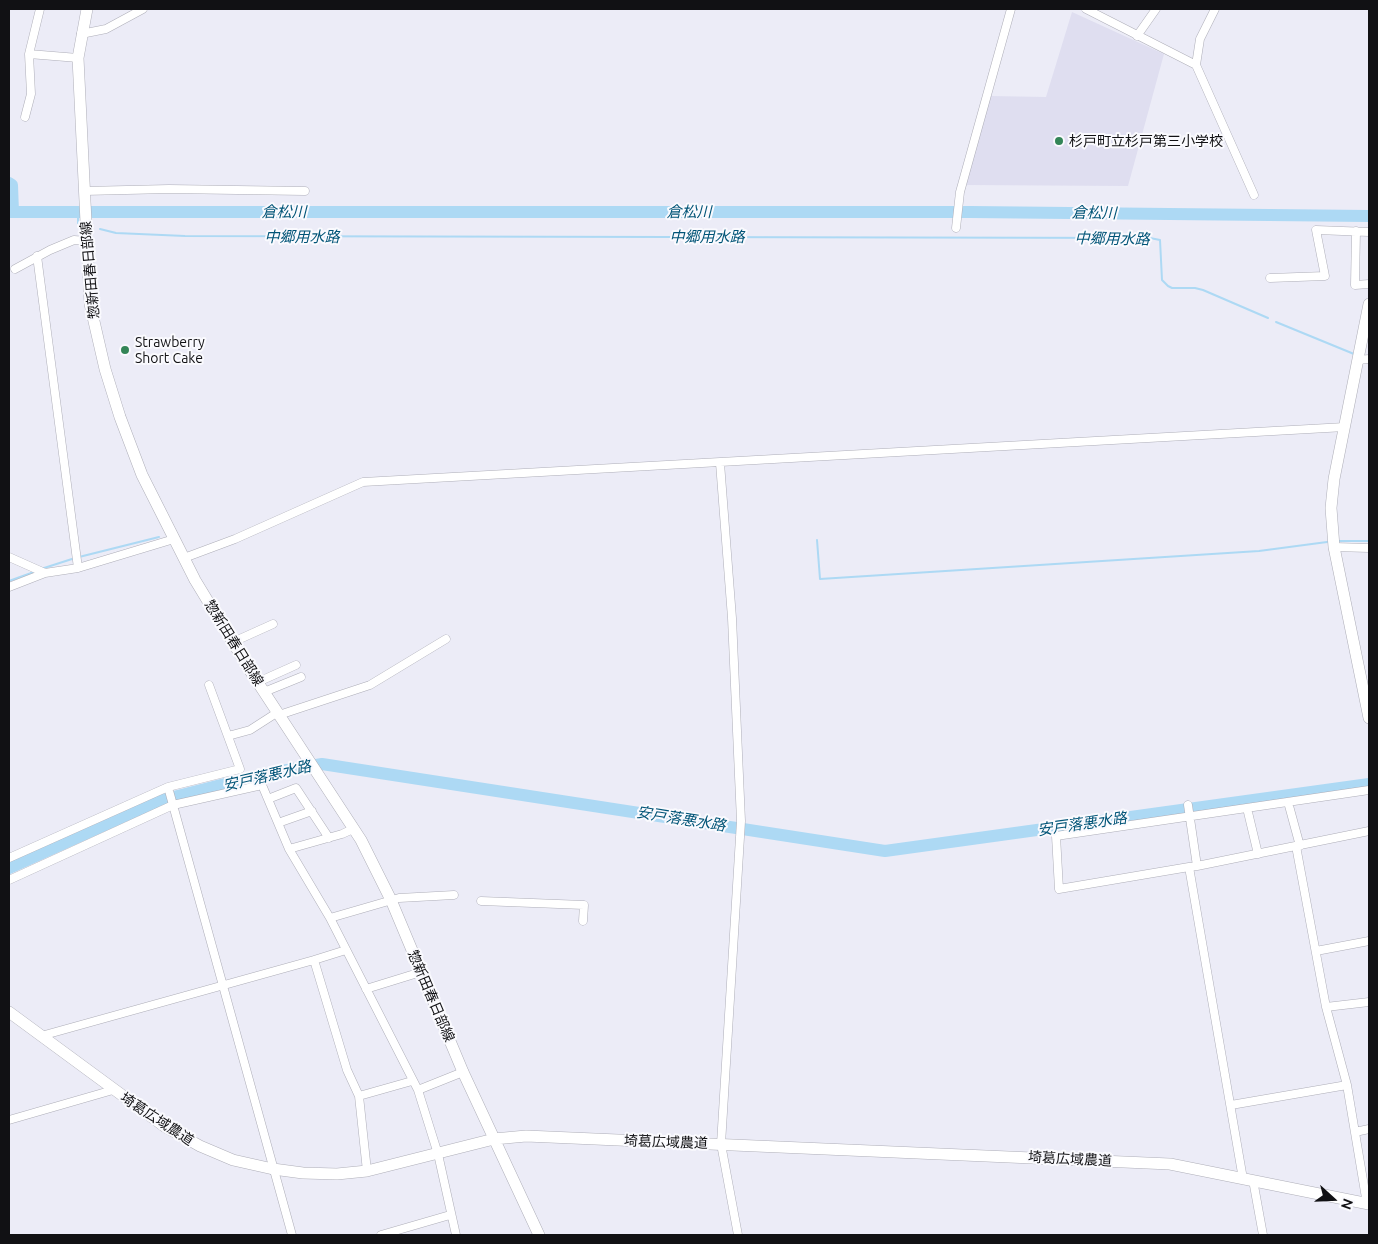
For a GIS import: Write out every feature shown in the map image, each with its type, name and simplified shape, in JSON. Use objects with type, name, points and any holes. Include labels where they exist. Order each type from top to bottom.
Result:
[{"type":"street","points":[[25,117],[31,94],[29,54],[40,9]]},
{"type":"street","name":"惣新田春日部線","points":[[87,9],[78,58],[90,304],[105,370],[120,417],[142,475],[184,558],[264,692],[361,840],[391,900],[463,1072],[538,1235]]},
{"type":"street","points":[[81,34],[106,29],[143,9]]},
{"type":"street","points":[[956,228],[959,199],[1011,9]]},
{"type":"street","points":[[1086,9],[1196,65]]},
{"type":"street","points":[[1137,36],[1156,9]]},
{"type":"street","points":[[1215,9],[1200,38],[1196,65],[1254,195]]},
{"type":"street","points":[[29,54],[78,58]]},
{"type":"street","points":[[84,191],[169,189],[305,190]]},
{"type":"street","points":[[1270,278],[1325,276],[1316,230],[1369,232]]},
{"type":"street","points":[[1356,231],[1355,285],[1369,284]]},
{"type":"street","points":[[15,269],[37,256],[74,240],[86,240]]},
{"type":"street","points":[[37,256],[78,568]]},
{"type":"street","points":[[1369,304],[1364,359],[1345,427],[1331,508],[1334,547],[1369,718]]},
{"type":"street","points":[[184,558],[235,539],[363,482],[1345,427]]},
{"type":"street","points":[[720,462],[732,618],[741,821],[721,1144],[738,1235]]},
{"type":"street","points":[[9,588],[45,573],[78,568],[174,539]]},
{"type":"street","points":[[1334,547],[1369,548]]},
{"type":"street","points":[[9,557],[45,573]]},
{"type":"street","points":[[233,642],[274,624]]},
{"type":"street","points":[[228,736],[250,730],[278,714],[370,685],[446,639]]},
{"type":"street","points":[[258,682],[296,665]]},
{"type":"street","points":[[264,692],[301,677]]},
{"type":"street","points":[[9,858],[168,787],[240,769],[209,685]]},
{"type":"street","points":[[9,880],[173,805],[262,785],[289,849],[330,918],[418,1090],[438,1154],[450,1216],[456,1235]]},
{"type":"street","points":[[168,787],[292,1235]]},
{"type":"street","points":[[268,799],[296,788],[329,838]]},
{"type":"street","points":[[1369,790],[1056,836],[1059,890],[1258,854],[1369,831]]},
{"type":"street","points":[[1288,802],[1298,846],[1326,1007],[1347,1085],[1368,1204]]},
{"type":"street","points":[[1188,804],[1193,866],[1231,1105],[1263,1235]]},
{"type":"street","points":[[1247,808],[1258,854]]},
{"type":"street","points":[[278,823],[312,811]]},
{"type":"street","points":[[289,849],[329,838],[353,828]]},
{"type":"street","points":[[330,918],[399,898],[454,895]]},
{"type":"street","points":[[480,901],[584,905],[583,921]]},
{"type":"street","points":[[1316,951],[1369,942]]},
{"type":"street","points":[[41,1036],[346,950]]},
{"type":"street","points":[[314,960],[347,1070],[359,1096],[367,1171]]},
{"type":"street","points":[[366,989],[421,972]]},
{"type":"street","points":[[1326,1007],[1369,1002]]},
{"type":"street","name":"埼葛広域農道","points":[[9,1012],[164,1126],[200,1146],[233,1160],[273,1169],[303,1173],[337,1174],[367,1171],[494,1139],[526,1136],[1170,1164],[1368,1204]]},
{"type":"street","points":[[418,1090],[463,1072]]},
{"type":"street","points":[[359,1096],[412,1081]]},
{"type":"street","points":[[1231,1105],[1347,1085]]},
{"type":"street","points":[[9,1120],[113,1090]]},
{"type":"street","points":[[1355,1132],[1369,1129]]},
{"type":"street","points":[[380,1235],[450,1216]]},
{"type":"shaded area","name":"杉戸町立杉戸第三小学校","points":[[1072,12],[1164,54],[1128,186],[966,185],[990,96],[1046,97]]},
{"type":"waterway","points":[[9,183],[12,185],[13,212]]},
{"type":"waterway","points":[[78,211],[78,223]]},
{"type":"waterway","name":"倉松川","points":[[9,212],[970,212],[1369,216]]},
{"type":"waterway","name":"中郷用水路","points":[[100,229],[116,233],[185,236],[1150,238],[1160,240],[1162,280],[1168,286],[1172,288],[1203,290],[1268,318]]},
{"type":"waterway","name":"中郷用水路","points":[[1276,322],[1354,354]]},
{"type":"waterway","points":[[79,557],[159,537]]},
{"type":"waterway","points":[[817,540],[820,579],[1259,551],[1327,542]]},
{"type":"waterway","points":[[1339,541],[1369,541]]},
{"type":"waterway","points":[[41,569],[75,558]]},
{"type":"waterway","points":[[9,581],[34,572]]},
{"type":"waterway","name":"安戸落悪水路","points":[[9,868],[158,801],[264,774],[322,764],[885,851],[1369,784]]},
{"type":"place","name":"杉戸町立杉戸第三小学校","points":[[1059,141]]},
{"type":"place","name":"Strawberry Short Cake","points":[[125,350]]}]
